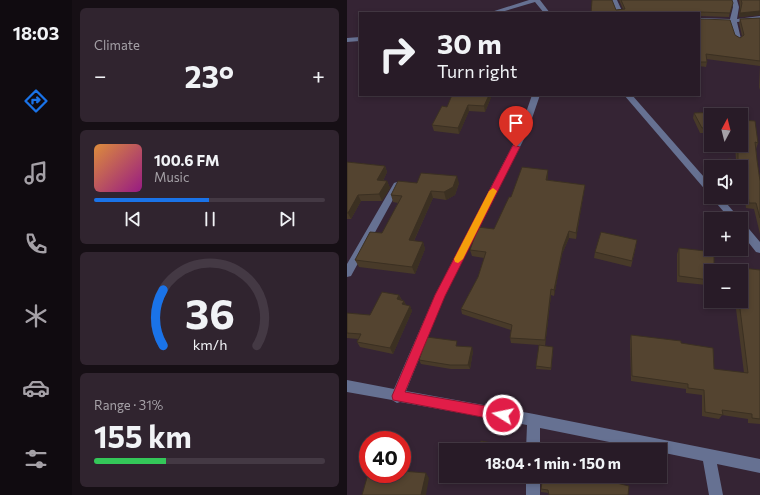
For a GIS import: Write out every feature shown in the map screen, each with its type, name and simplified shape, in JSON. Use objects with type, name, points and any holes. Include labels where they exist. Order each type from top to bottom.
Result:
[{"type":"street","points":[[494,12],[536,0],[546,12]]},
{"type":"street","points":[[614,0],[620,12]]},
{"type":"street","points":[[734,0],[736,7],[733,21],[738,39]]},
{"type":"street","points":[[700,20],[733,21],[760,18]]},
{"type":"street","points":[[347,40],[359,39]]},
{"type":"street","points":[[397,396],[440,295],[523,134],[536,96]]},
{"type":"street","points":[[629,96],[704,183]]},
{"type":"street","points":[[347,273],[397,185]]},
{"type":"street","points":[[722,204],[729,212]]},
{"type":"street","points":[[748,234],[760,249]]},
{"type":"street","points":[[347,386],[534,420],[760,466]]},
{"type":"street","points":[[533,443],[534,420]]},
{"type":"street","points":[[709,456],[716,495]]},
{"type":"street","points":[[533,483],[533,495]]},
{"type":"building","points":[[592,0],[612,0],[616,10],[625,9],[621,0],[732,0],[733,3],[730,13],[591,12]]},
{"type":"building","points":[[741,0],[760,0],[760,11],[740,13],[742,3]]},
{"type":"building","points":[[760,18],[760,61],[706,54],[707,62],[700,62],[700,19],[730,20],[735,35],[740,38],[744,35],[740,19]]},
{"type":"building","points":[[452,96],[489,96],[484,106],[468,105],[458,128],[432,125],[442,106],[447,107]]},
{"type":"building","points":[[694,113],[704,113],[704,128],[702,128]]},
{"type":"building","points":[[748,120],[755,121],[758,143],[755,142],[760,181],[760,218],[756,203],[749,203],[748,160],[738,160],[738,152],[748,152]]},
{"type":"building","points":[[347,162],[385,166],[377,180],[387,181],[379,194],[358,195],[348,213],[347,213]]},
{"type":"building","points":[[522,167],[548,170],[546,180],[585,185],[576,233],[569,231],[563,247],[554,290],[551,289],[545,340],[510,338],[512,325],[461,309],[478,277],[486,252],[470,250],[478,227],[494,229],[509,197],[511,197]]},
{"type":"building","points":[[421,173],[457,176],[453,187],[444,192],[431,191],[409,240],[423,242],[412,267],[355,260],[370,232],[382,233],[402,196],[391,195],[398,181],[417,183]]},
{"type":"building","points":[[601,232],[637,240],[632,261],[595,252]]},
{"type":"building","points":[[679,248],[704,251],[704,256],[714,256],[714,264],[704,264],[704,279],[679,276]]},
{"type":"building","points":[[748,269],[760,270],[760,419],[752,418],[752,414],[722,410],[723,415],[705,412],[704,390],[688,388],[688,384],[632,376],[631,335],[681,341],[681,343],[713,348],[714,369],[748,373],[740,308],[748,308]]},
{"type":"building","points":[[382,292],[399,295],[397,299],[404,301],[402,304],[410,306],[390,348],[357,342],[361,334],[347,333],[347,313],[370,315]]},
{"type":"building","points":[[427,337],[457,341],[456,346],[472,347],[468,365],[450,365],[419,360]]},
{"type":"building","points":[[539,345],[553,347],[551,368],[536,366]]},
{"type":"building","points":[[481,441],[492,443],[481,443]]},
{"type":"building","points":[[411,472],[426,473],[421,495],[362,495],[365,483],[411,483]]},
{"type":"building","points":[[542,483],[616,483],[629,486],[628,495],[549,495],[548,490],[541,489]]},
{"type":"slow traffic","points":[[458,259],[493,191]]},
{"type":"route","points":[[503,415],[397,396],[440,295],[516,147]]}]
